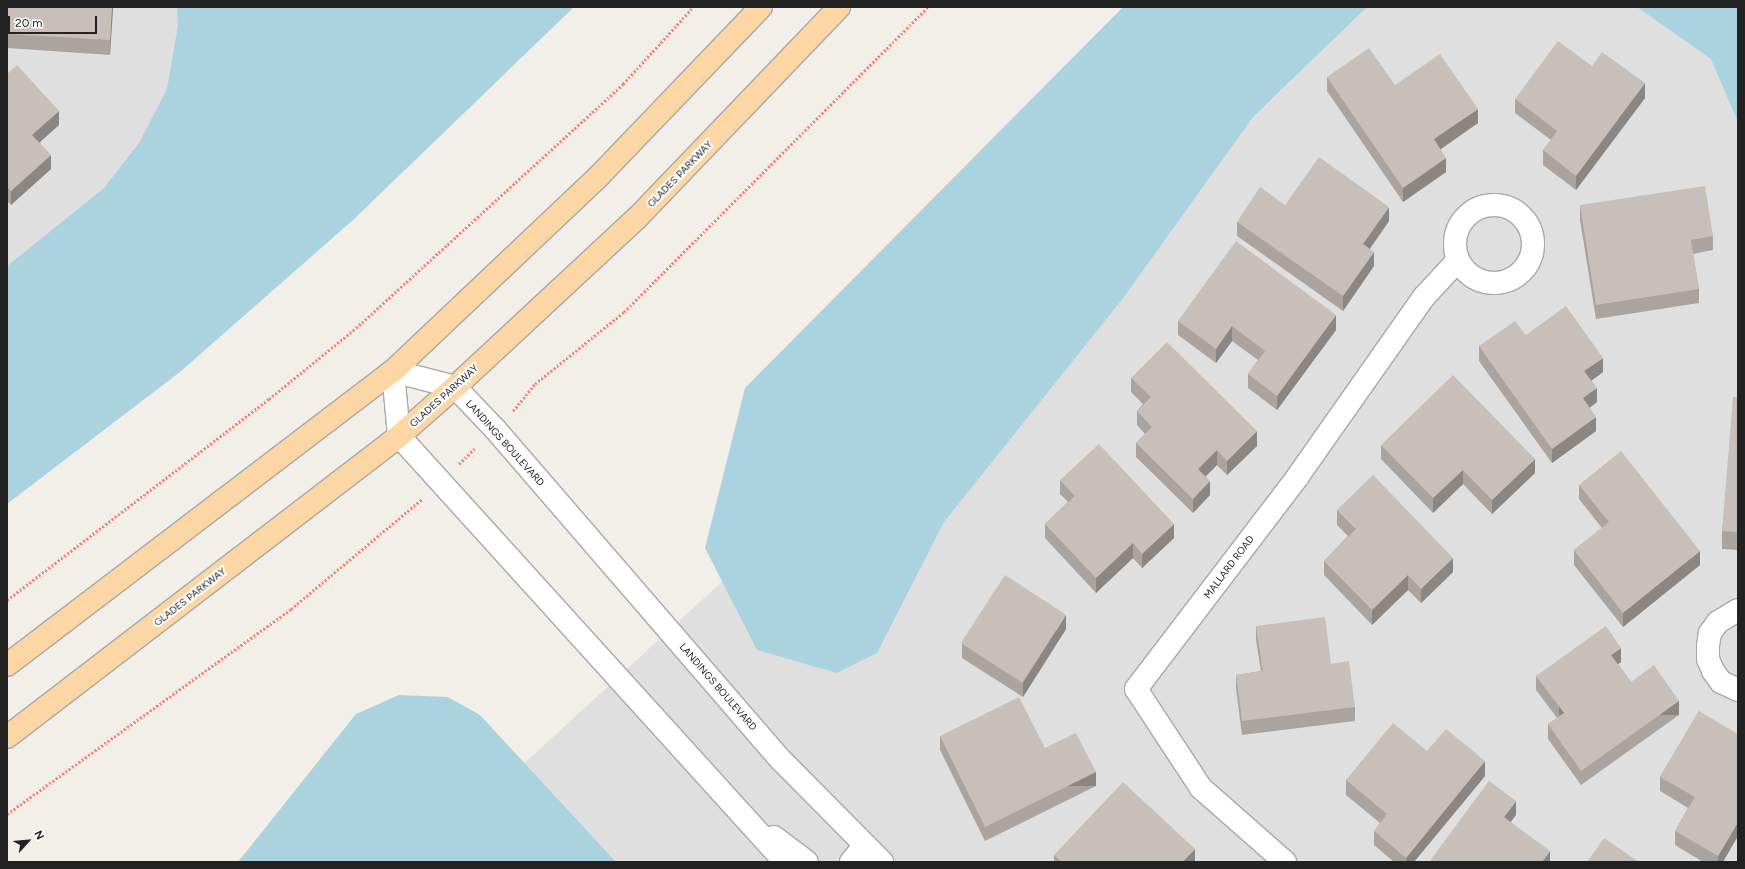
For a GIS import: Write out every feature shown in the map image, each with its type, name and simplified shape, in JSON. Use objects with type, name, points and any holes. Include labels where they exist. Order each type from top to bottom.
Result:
[{"type":"main road","points":[[7,665],[393,371],[599,176],[761,7]]},
{"type":"main road","name":"GLADES PARKWAY","points":[[7,737],[399,436],[455,387],[637,218],[838,7]]},
{"type":"street","name":"MALLARD ROAD","points":[[1285,862],[1200,788],[1136,689],[1298,476],[1424,297],[1458,260]]},
{"type":"street","points":[[455,387],[393,371],[399,436],[784,862]]},
{"type":"street","name":"LANDINGS BOULEVARD","points":[[455,387],[495,429],[781,760],[882,862]]},
{"type":"street","points":[[1738,610],[1718,622],[1710,633],[1708,646],[1708,659],[1713,671],[1721,682],[1738,690]]},
{"type":"street","points":[[729,802],[807,862]]},
{"type":"street","points":[[851,862],[865,845]]},
{"type":"path","points":[[7,600],[269,399],[356,328],[623,84],[693,7]]},
{"type":"shaded area","points":[[7,7],[289,7],[104,188],[7,266]]},
{"type":"shaded area","points":[[1242,7],[1738,7],[1738,862],[417,862],[826,486]]},
{"type":"water","points":[[177,7],[574,7],[353,220],[180,372],[7,504],[7,266],[104,188],[139,143],[167,89],[178,25]]},
{"type":"water","points":[[1123,7],[1367,7],[1253,117],[1124,297],[944,522],[877,653],[837,673],[757,650],[705,548],[745,388]]},
{"type":"water","points":[[1637,7],[1738,7],[1738,122],[1711,59]]},
{"type":"water","points":[[399,695],[448,697],[480,715],[616,862],[238,862],[356,714]]},
{"type":"building","points":[[7,7],[112,7],[110,40],[7,34]]},
{"type":"building","points":[[1558,41],[1592,66],[1602,52],[1645,83],[1576,176],[1543,150],[1557,131],[1515,99]]},
{"type":"building","points":[[1369,48],[1395,85],[1440,54],[1478,109],[1434,139],[1446,158],[1403,188],[1327,77]]},
{"type":"building","points":[[17,65],[59,111],[32,135],[51,155],[11,191],[7,186],[7,74]]},
{"type":"building","points":[[1319,157],[1389,207],[1363,244],[1374,252],[1343,296],[1237,222],[1260,187],[1285,205]]},
{"type":"building","points":[[1705,186],[1713,236],[1691,240],[1699,289],[1596,305],[1580,205]]},
{"type":"building","points":[[1236,241],[1336,315],[1277,396],[1248,374],[1265,351],[1232,326],[1216,349],[1178,321]]},
{"type":"building","points":[[1566,306],[1603,358],[1584,371],[1597,388],[1583,398],[1596,417],[1552,449],[1479,346],[1515,321],[1526,335]]},
{"type":"building","points":[[1167,342],[1257,431],[1227,461],[1217,450],[1198,469],[1210,481],[1193,499],[1136,443],[1152,427],[1137,411],[1151,397],[1131,378]]},
{"type":"building","points":[[1453,375],[1535,459],[1492,500],[1463,470],[1433,498],[1381,445]]},
{"type":"building","points":[[1733,397],[1738,397],[1738,532],[1722,531]]},
{"type":"building","points":[[1099,444],[1174,524],[1142,554],[1133,543],[1096,578],[1045,524],[1075,496],[1060,480]]},
{"type":"building","points":[[1621,451],[1700,551],[1623,613],[1574,550],[1609,522],[1579,485]]},
{"type":"building","points":[[1373,475],[1453,558],[1421,589],[1408,575],[1372,610],[1324,561],[1356,529],[1337,510]]},
{"type":"building","points":[[1005,575],[1066,615],[1022,683],[961,643]]},
{"type":"building","points":[[1325,617],[1331,664],[1349,661],[1355,707],[1242,721],[1236,675],[1263,671],[1256,626]]},
{"type":"building","points":[[1606,626],[1621,648],[1611,655],[1631,682],[1654,665],[1679,701],[1581,771],[1548,724],[1564,713],[1536,676]]},
{"type":"building","points":[[1019,697],[1045,748],[1076,733],[1096,772],[985,827],[940,736]]},
{"type":"building","points":[[1699,711],[1738,734],[1738,822],[1718,856],[1675,831],[1695,797],[1660,777]]},
{"type":"building","points":[[1393,723],[1427,751],[1446,729],[1485,761],[1406,858],[1374,831],[1387,814],[1346,780]]},
{"type":"building","points":[[1489,781],[1516,801],[1504,817],[1550,851],[1542,862],[1429,862]]},
{"type":"building","points":[[1123,782],[1195,849],[1182,862],[1062,862],[1054,855]]},
{"type":"building","points":[[1604,838],[1639,862],[1587,862]]}]
